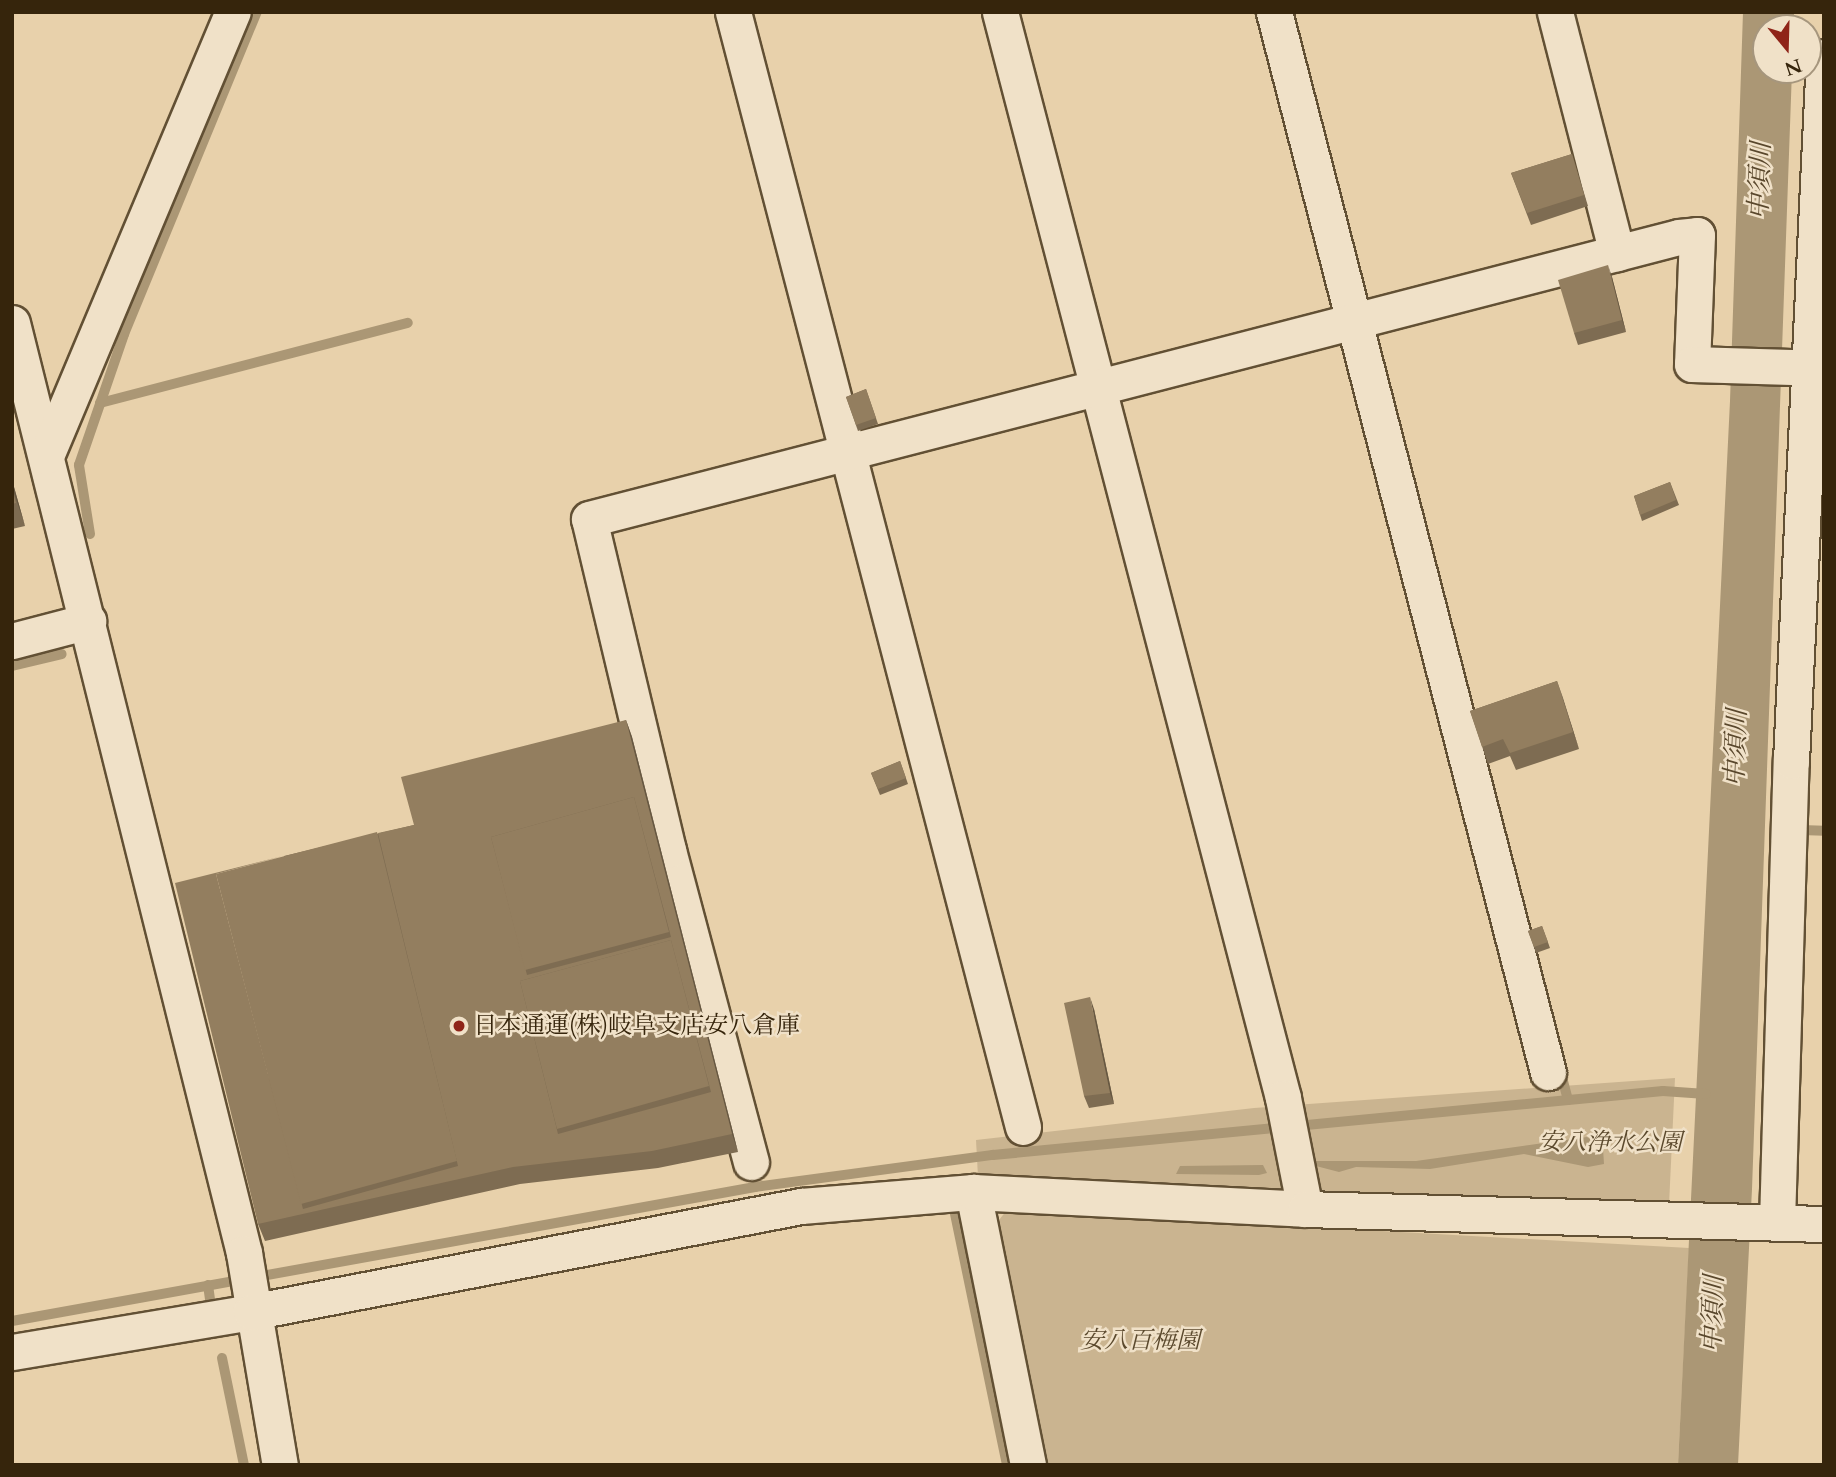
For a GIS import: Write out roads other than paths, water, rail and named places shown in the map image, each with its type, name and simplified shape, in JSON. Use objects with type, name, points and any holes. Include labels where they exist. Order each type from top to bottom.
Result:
[{"type":"street","points":[[46,456],[233,12]]},
{"type":"street","points":[[733,12],[1023,1126]]},
{"type":"street","points":[[1000,12],[1284,1107],[1305,1209]]},
{"type":"street","points":[[1274,12],[1548,1072]]},
{"type":"street","points":[[1555,12],[1617,253]]},
{"type":"street","points":[[1773,1222],[1808,367],[1824,57]]},
{"type":"street","points":[[751,1162],[668,850],[589,519],[1617,253],[1697,235],[1692,364],[1808,367]]},
{"type":"street","points":[[12,323],[245,1261],[250,1303],[280,1465]]},
{"type":"street","points":[[12,641],[88,621]]},
{"type":"street","points":[[12,1352],[250,1303],[801,1206],[973,1192],[1305,1209],[1824,1224]]},
{"type":"street","points":[[973,1192],[1028,1465]]},
{"type":"water","name":"中須川","points":[[1743,12],[1794,12],[1752,14],[1752,84],[1791,84],[1752,1189],[1738,1465],[1678,1465],[1730,401]]},
{"type":"water","points":[[1587,1137],[1603,1148],[1604,1164],[1588,1167],[1524,1154],[1430,1169],[1356,1167],[1339,1172],[1316,1166],[1315,1161],[1416,1161]]},
{"type":"water","points":[[1263,1165],[1267,1173],[1259,1175],[1176,1174],[1180,1166]]},
{"type":"waterway","points":[[90,534],[79,465],[124,334],[257,12]]},
{"type":"waterway","points":[[100,403],[408,323]]},
{"type":"waterway","points":[[12,666],[62,654]]},
{"type":"waterway","points":[[1801,830],[1824,831]]},
{"type":"waterway","points":[[1560,1070],[1568,1100]]},
{"type":"waterway","points":[[12,1321],[755,1187],[993,1155],[1663,1091],[1706,1094]]},
{"type":"waterway","points":[[954,1209],[1007,1465]]},
{"type":"waterway","points":[[208,1285],[210,1299]]},
{"type":"waterway","points":[[222,1358],[244,1465]]},
{"type":"place","name":"日本通運(株)岐阜支店安八倉庫","points":[[459,1026]]},
{"type":"park label","name":"安八浄水公園","points":[[1610,1143]]},
{"type":"park label","name":"安八百梅園","points":[[1140,1341]]}]
